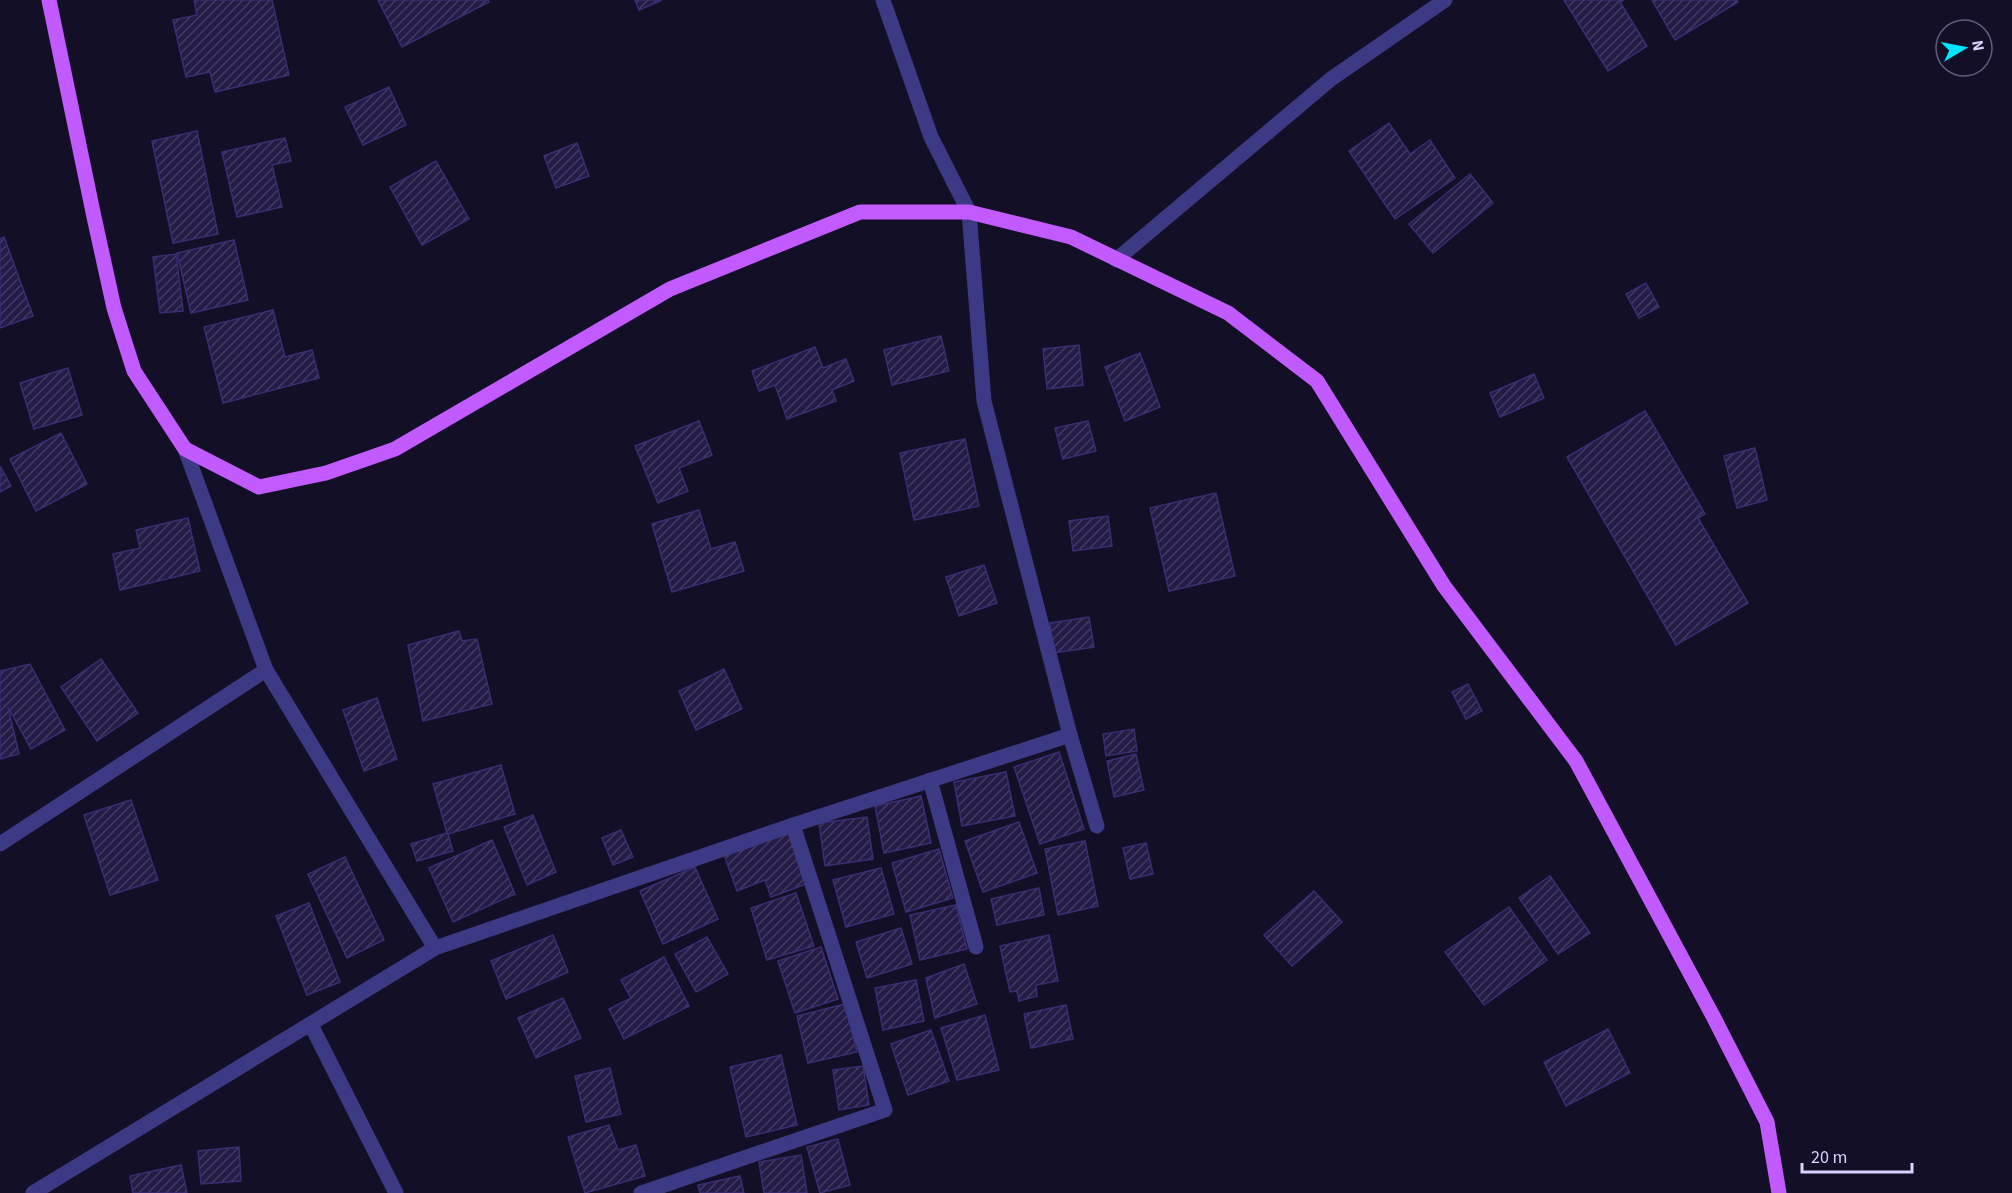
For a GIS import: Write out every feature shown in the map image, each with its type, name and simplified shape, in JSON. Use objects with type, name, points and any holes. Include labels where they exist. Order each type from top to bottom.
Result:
[{"type":"main road","points":[[49,0],[114,308],[134,371],[185,449],[259,487],[326,473],[395,448],[670,289],[860,212],[969,212],[1071,237],[1228,313],[1317,381],[1444,586],[1576,761],[1713,1016],[1767,1122],[1779,1193]]},
{"type":"street","points":[[883,0],[931,137],[969,212],[984,401],[1070,735],[1097,826]]},
{"type":"street","points":[[1116,260],[1331,79],[1445,0]]},
{"type":"street","points":[[185,449],[266,670],[435,948]]},
{"type":"street","points":[[0,844],[266,670]]},
{"type":"street","points":[[33,1193],[435,948],[793,825],[1070,735]]},
{"type":"street","points":[[930,780],[976,947]]},
{"type":"street","points":[[641,1193],[885,1110],[793,825]]},
{"type":"street","points":[[311,1025],[396,1193]]},
{"type":"building","points":[[194,0],[272,0],[289,75],[215,92],[210,72],[186,77],[173,20],[197,15]]},
{"type":"building","points":[[378,0],[488,0],[489,2],[402,47]]},
{"type":"building","points":[[635,0],[662,0],[639,10]]},
{"type":"building","points":[[1564,0],[1624,0],[1620,2],[1647,46],[1608,71]]},
{"type":"building","points":[[1652,0],[1737,0],[1738,2],[1675,40]]},
{"type":"building","points":[[389,87],[406,125],[363,145],[345,107]]},
{"type":"building","points":[[1389,123],[1410,154],[1430,140],[1455,178],[1395,219],[1349,151]]},
{"type":"building","points":[[197,131],[218,234],[173,243],[152,141]]},
{"type":"building","points":[[285,138],[291,161],[272,165],[282,207],[237,217],[222,152]]},
{"type":"building","points":[[577,143],[589,176],[556,188],[544,156]]},
{"type":"building","points":[[436,161],[469,219],[422,245],[390,187]]},
{"type":"building","points":[[1470,174],[1493,203],[1433,253],[1409,224]]},
{"type":"building","points":[[4,237],[33,316],[0,328],[0,239]]},
{"type":"building","points":[[234,240],[248,300],[191,313],[177,253]]},
{"type":"building","points":[[176,254],[183,311],[160,313],[153,257]]},
{"type":"building","points":[[1646,283],[1659,307],[1639,318],[1626,294]]},
{"type":"building","points":[[273,310],[285,357],[312,350],[319,378],[223,403],[204,327]]},
{"type":"building","points":[[941,336],[949,371],[892,385],[884,350]]},
{"type":"building","points":[[1079,345],[1083,385],[1047,389],[1043,349]]},
{"type":"building","points":[[815,347],[823,368],[846,359],[854,381],[832,390],[836,401],[787,419],[775,385],[759,391],[752,371]]},
{"type":"building","points":[[1140,353],[1160,407],[1125,421],[1105,367]]},
{"type":"building","points":[[68,368],[82,415],[34,429],[20,383]]},
{"type":"building","points":[[1534,374],[1544,398],[1500,417],[1490,393]]},
{"type":"building","points":[[1645,411],[1705,514],[1698,518],[1748,603],[1676,645],[1567,457]]},
{"type":"building","points":[[699,421],[712,455],[679,468],[688,491],[658,503],[635,446]]},
{"type":"building","points":[[1088,421],[1096,451],[1063,459],[1055,428]]},
{"type":"building","points":[[61,433],[87,484],[36,511],[10,459]]},
{"type":"building","points":[[965,439],[979,506],[914,520],[900,453]]},
{"type":"building","points":[[1755,448],[1767,500],[1737,508],[1724,456]]},
{"type":"building","points":[[0,466],[11,486],[0,492]]},
{"type":"building","points":[[1216,493],[1235,576],[1169,591],[1150,508]]},
{"type":"building","points":[[699,510],[711,549],[735,542],[744,571],[672,592],[652,524]]},
{"type":"building","points":[[1108,516],[1112,546],[1073,551],[1069,521]]},
{"type":"building","points":[[188,518],[200,571],[120,590],[113,554],[140,548],[136,530]]},
{"type":"building","points":[[984,565],[997,603],[959,616],[946,577]]},
{"type":"building","points":[[1089,617],[1094,647],[1054,653],[1050,623]]},
{"type":"building","points":[[459,631],[462,641],[477,639],[492,704],[423,721],[408,645]]},
{"type":"building","points":[[101,659],[138,713],[97,741],[61,687]]},
{"type":"building","points":[[30,664],[65,730],[31,749],[8,707],[19,754],[0,759],[0,671]]},
{"type":"building","points":[[724,669],[742,709],[696,730],[679,691]]},
{"type":"building","points":[[1468,684],[1482,711],[1466,719],[1452,692]]},
{"type":"building","points":[[377,698],[397,759],[364,771],[343,710]]},
{"type":"building","points":[[1134,729],[1137,751],[1106,756],[1103,734]]},
{"type":"building","points":[[1059,752],[1084,829],[1040,844],[1014,767]]},
{"type":"building","points":[[1136,754],[1144,790],[1114,797],[1107,761]]},
{"type":"building","points":[[501,765],[515,814],[448,834],[453,851],[417,861],[411,844],[447,833],[433,784]]},
{"type":"building","points":[[1006,772],[1015,816],[962,826],[954,782]]},
{"type":"building","points":[[921,796],[931,843],[884,853],[875,806]]},
{"type":"building","points":[[131,800],[158,880],[110,895],[84,815]]},
{"type":"building","points":[[533,815],[556,872],[527,885],[504,827]]},
{"type":"building","points":[[867,817],[873,859],[825,866],[819,823]]},
{"type":"building","points":[[1019,822],[1037,873],[983,892],[965,841]]},
{"type":"building","points":[[621,830],[633,857],[613,865],[602,838]]},
{"type":"building","points":[[788,832],[806,884],[771,897],[765,880],[737,891],[724,855]]},
{"type":"building","points":[[492,840],[515,894],[453,922],[429,868]]},
{"type":"building","points":[[1085,841],[1098,906],[1058,915],[1045,849]]},
{"type":"building","points":[[1146,843],[1153,874],[1130,879],[1123,848]]},
{"type":"building","points":[[939,849],[953,898],[906,912],[892,863]]},
{"type":"building","points":[[345,857],[384,940],[347,958],[308,874]]},
{"type":"building","points":[[695,867],[718,919],[663,944],[640,891]]},
{"type":"building","points":[[881,868],[894,914],[846,927],[833,880]]},
{"type":"building","points":[[1550,876],[1590,933],[1558,954],[1519,898]]},
{"type":"building","points":[[1039,888],[1044,915],[997,925],[991,899]]},
{"type":"building","points":[[1314,891],[1342,922],[1292,966],[1264,935]]},
{"type":"building","points":[[796,893],[814,946],[767,960],[751,908]]},
{"type":"building","points":[[309,903],[340,982],[307,995],[276,916]]},
{"type":"building","points":[[956,905],[967,949],[920,960],[910,915]]},
{"type":"building","points":[[1509,907],[1547,960],[1484,1005],[1445,952]]},
{"type":"building","points":[[901,928],[912,964],[867,978],[856,942]]},
{"type":"building","points":[[553,935],[568,972],[506,999],[491,961]]},
{"type":"building","points":[[1049,935],[1058,981],[1036,985],[1037,996],[1019,1001],[1017,991],[1010,992],[1000,946]]},
{"type":"building","points":[[707,937],[728,974],[696,992],[675,954]]},
{"type":"building","points":[[821,947],[838,999],[795,1013],[778,961]]},
{"type":"building","points":[[664,957],[689,1006],[624,1039],[609,1009],[631,998],[621,980]]},
{"type":"building","points":[[964,964],[977,1004],[935,1018],[926,978]]},
{"type":"building","points":[[916,980],[924,1021],[883,1030],[875,988]]},
{"type":"building","points":[[563,998],[581,1038],[536,1058],[518,1018]]},
{"type":"building","points":[[845,1004],[857,1052],[808,1063],[797,1016]]},
{"type":"building","points":[[1066,1005],[1073,1039],[1031,1048],[1024,1014]]},
{"type":"building","points":[[985,1015],[999,1070],[957,1080],[941,1028]]},
{"type":"building","points":[[1608,1029],[1630,1073],[1566,1106],[1544,1062]]},
{"type":"building","points":[[931,1030],[949,1081],[908,1095],[891,1044]]},
{"type":"building","points":[[781,1055],[797,1125],[746,1137],[730,1067]]},
{"type":"building","points":[[863,1066],[869,1105],[839,1110],[833,1070]]},
{"type":"building","points":[[610,1068],[621,1114],[586,1122],[575,1076]]},
{"type":"building","points":[[609,1125],[618,1150],[636,1145],[645,1176],[585,1193],[568,1137]]},
{"type":"building","points":[[838,1139],[850,1185],[820,1193],[807,1147]]},
{"type":"building","points":[[239,1147],[241,1181],[201,1184],[198,1151]]},
{"type":"building","points":[[801,1155],[807,1193],[764,1193],[759,1162]]},
{"type":"building","points":[[181,1165],[187,1193],[133,1193],[130,1176]]},
{"type":"building","points":[[740,1176],[744,1193],[700,1193],[698,1185]]}]
